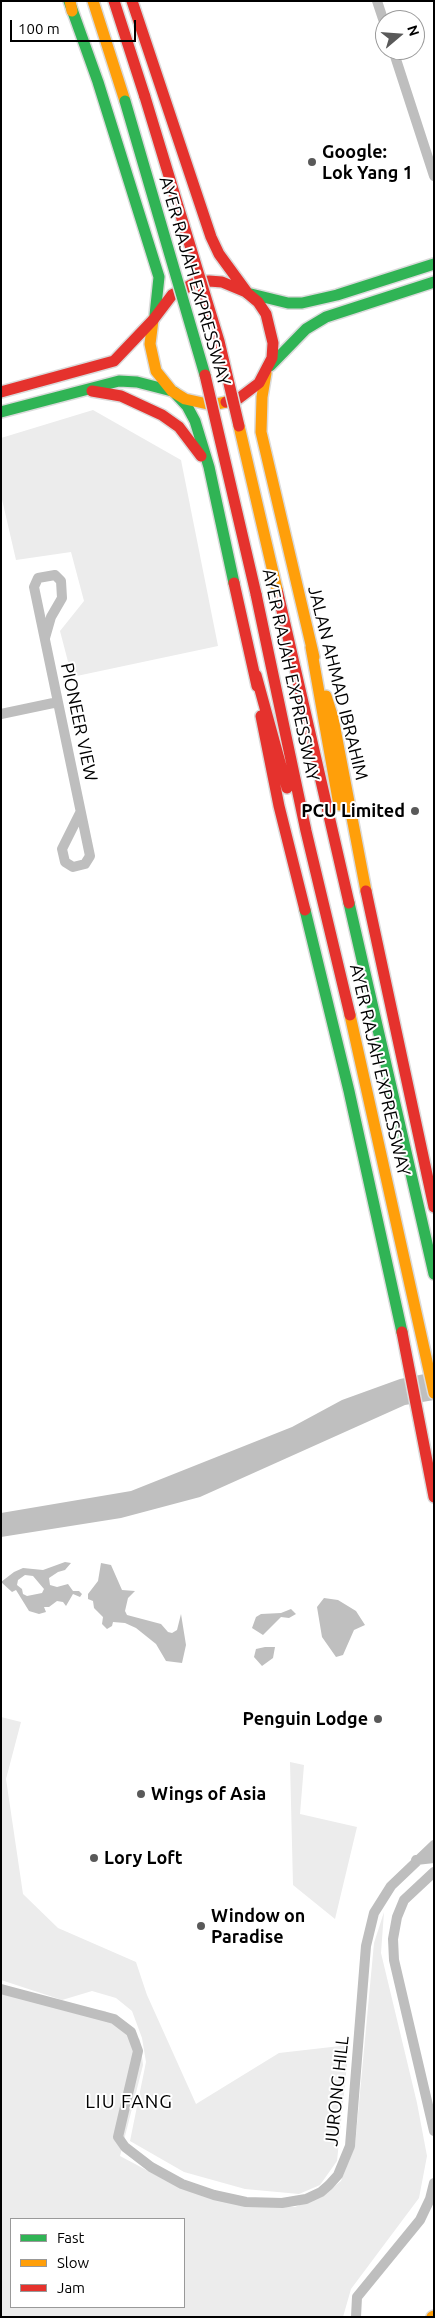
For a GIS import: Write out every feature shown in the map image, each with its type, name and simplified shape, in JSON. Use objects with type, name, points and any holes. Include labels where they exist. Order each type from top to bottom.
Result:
[{"type":"main road","name":"AYER RAJAH EXPRESSWAY","points":[[93,1],[125,101],[198,347],[256,594],[306,831],[341,976],[434,1393]]},
{"type":"main road","name":"AYER RAJAH EXPRESSWAY","points":[[114,1],[219,341],[278,589],[434,1274]]},
{"type":"main road","points":[[132,1],[211,237],[219,254],[247,292],[262,308],[271,328],[273,343],[266,371]]},
{"type":"main road","points":[[70,4],[98,82],[159,276],[150,344],[152,358],[156,371],[187,406],[195,422],[209,467],[256,675],[296,816],[306,831]]},
{"type":"main road","points":[[1,392],[114,361],[154,318],[172,295],[195,283],[222,282],[247,292],[288,303],[302,303],[337,295],[434,264]]},
{"type":"main road","points":[[1,412],[119,381],[137,382],[173,391],[198,404],[225,404],[249,392],[306,328],[326,317],[434,282]]},
{"type":"main road","name":"JALAN AHMAD IBRAHIM","points":[[266,371],[262,397],[261,432],[311,647],[333,718],[377,948],[434,1206]]},
{"type":"main road","points":[[83,389],[121,396],[162,415],[179,427],[209,467]]},
{"type":"main road","points":[[311,647],[346,846],[350,902]]},
{"type":"main road","points":[[256,675],[264,739],[378,1219],[434,1497]]},
{"type":"street","points":[[396,60],[434,176]]},
{"type":"street","name":"PIONEER VIEW","points":[[45,638],[51,617],[62,598],[60,582],[54,575],[38,578],[34,584],[80,813],[90,856],[85,864],[72,867],[65,862],[62,849],[80,813]]},
{"type":"street","points":[[1,714],[58,702]]},
{"type":"street","name":"JURONG HILL","points":[[1,1989],[114,2019],[131,2032],[138,2051],[118,2137],[125,2147],[150,2167],[182,2184],[214,2195],[246,2202],[282,2203],[306,2199],[321,2192],[338,2175],[350,2146],[368,1932],[374,1913],[382,1898],[415,1861],[434,1845]]},
{"type":"street","points":[[415,1861],[434,1858]]},
{"type":"street","points":[[434,1872],[404,1900],[397,1917],[392,1939],[394,1960],[434,2131]]},
{"type":"street","points":[[356,2317],[357,2297],[420,2220],[430,2199],[434,2183]]},
{"type":"shaded area","points":[[93,410],[181,460],[218,646],[72,677],[60,631],[84,601],[71,552],[16,560],[1,495],[1,438]]},
{"type":"shaded area","points":[[434,1372],[434,1400],[405,1405],[200,1497],[121,1518],[1,1537],[1,1513],[131,1491],[292,1427],[342,1400],[400,1379]]},
{"type":"shaded area","points":[[65,1562],[71,1563],[65,1570],[49,1578],[50,1585],[57,1587],[68,1584],[73,1591],[79,1591],[82,1594],[80,1597],[73,1594],[66,1606],[63,1602],[57,1601],[49,1607],[44,1607],[46,1612],[39,1614],[29,1611],[16,1590],[12,1592],[1,1582],[23,1568],[43,1570]],"holes":[[[25,1575],[33,1576],[44,1589],[42,1593],[27,1596],[23,1594],[22,1589],[17,1585],[18,1580]]]},
{"type":"shaded area","points":[[101,1563],[111,1565],[122,1590],[135,1591],[128,1598],[125,1611],[127,1615],[161,1624],[168,1632],[172,1633],[177,1630],[181,1614],[186,1645],[182,1663],[166,1661],[156,1644],[136,1628],[125,1623],[113,1622],[112,1626],[107,1629],[102,1624],[103,1617],[94,1608],[93,1601],[88,1599],[88,1594],[98,1581]]},
{"type":"shaded area","points":[[324,1598],[338,1600],[356,1611],[365,1625],[354,1630],[343,1655],[336,1657],[322,1637],[317,1607]]},
{"type":"shaded area","points":[[291,1609],[296,1614],[289,1618],[281,1617],[263,1635],[252,1628],[256,1617],[261,1614],[281,1613]]},
{"type":"shaded area","points":[[275,1647],[273,1658],[262,1666],[254,1657],[256,1649]]},
{"type":"shaded area","points":[[1,1717],[21,1722],[6,1779],[23,1894],[58,1928],[136,1962],[147,1995],[196,2104],[279,2053],[349,2045],[337,2161],[320,2185],[299,2194],[245,2189],[184,2172],[130,2141],[146,2062],[142,2038],[132,2011],[116,1998],[92,1991],[62,2000],[1,1980]]},
{"type":"shaded area","points":[[290,1762],[304,1765],[300,1814],[357,1827],[335,1919],[293,1885]]},
{"type":"shaded area","points":[[384,1912],[381,1953],[417,2103],[427,2156],[419,2198],[351,2289],[343,2317],[1,2317],[1,1984],[63,2005],[105,2011],[125,2022],[140,2040],[143,2065],[120,2156],[167,2181],[249,2206],[295,2207],[323,2195],[341,2181],[355,2146],[374,1943]]},
{"type":"traffic: fast","points":[[69,1],[98,82],[159,277],[155,315]]},
{"type":"traffic: fast","points":[[125,101],[205,375]]},
{"type":"traffic: fast","points":[[247,293],[288,303],[302,303],[337,295],[434,264]]},
{"type":"traffic: fast","points":[[270,366],[306,329],[326,317],[434,282]]},
{"type":"traffic: fast","points":[[1,412],[119,381],[137,382],[172,391]]},
{"type":"traffic: fast","points":[[174,392],[187,406],[195,421],[209,467],[234,583]]},
{"type":"traffic: fast","points":[[349,903],[434,1274]]},
{"type":"traffic: fast","points":[[305,910],[349,1091],[402,1332]]},
{"type":"traffic: slow","points":[[70,1],[72,11]]},
{"type":"traffic: slow","points":[[93,1],[125,101]]},
{"type":"traffic: slow","points":[[153,320],[150,344],[156,371],[172,391],[185,399],[212,405],[226,402]]},
{"type":"traffic: slow","points":[[266,373],[262,397],[261,432],[314,657]]},
{"type":"traffic: slow","points":[[239,426],[277,589]]},
{"type":"traffic: slow","points":[[311,647],[339,805]]},
{"type":"traffic: slow","points":[[326,696],[333,718],[366,891]]},
{"type":"traffic: slow","points":[[350,1015],[434,1393]]},
{"type":"traffic: jam","points":[[114,1],[145,97]]},
{"type":"traffic: jam","points":[[132,1],[211,237],[219,254],[246,291]]},
{"type":"traffic: jam","points":[[145,97],[219,341],[239,426]]},
{"type":"traffic: jam","points":[[1,392],[114,361],[153,320],[172,295],[195,283],[209,281],[222,282],[246,292],[258,302],[266,314],[273,343],[272,358],[259,383],[238,399],[226,402]]},
{"type":"traffic: jam","points":[[205,375],[256,594]]},
{"type":"traffic: jam","points":[[92,391],[121,396],[162,415],[179,427],[201,456]]},
{"type":"traffic: jam","points":[[234,583],[257,686]]},
{"type":"traffic: jam","points":[[277,589],[349,903]]},
{"type":"traffic: jam","points":[[256,594],[306,831],[350,1015]]},
{"type":"traffic: jam","points":[[256,675],[287,788]]},
{"type":"traffic: jam","points":[[261,716],[279,806],[305,910]]},
{"type":"traffic: jam","points":[[366,891],[434,1207]]},
{"type":"traffic: jam","points":[[402,1332],[434,1497]]},
{"type":"place","name":"Google: Lok Yang 1","points":[[312,162]]},
{"type":"place","name":"PCU Limited","points":[[415,811]]},
{"type":"place","name":"Penguin Lodge","points":[[378,1719]]},
{"type":"place","name":"Wings of Asia","points":[[141,1794]]},
{"type":"place","name":"Lory Loft","points":[[94,1858]]},
{"type":"place","name":"Window on Paradise","points":[[201,1926]]},
{"type":"district","name":"LIU FANG","points":[[129,2102]]}]
